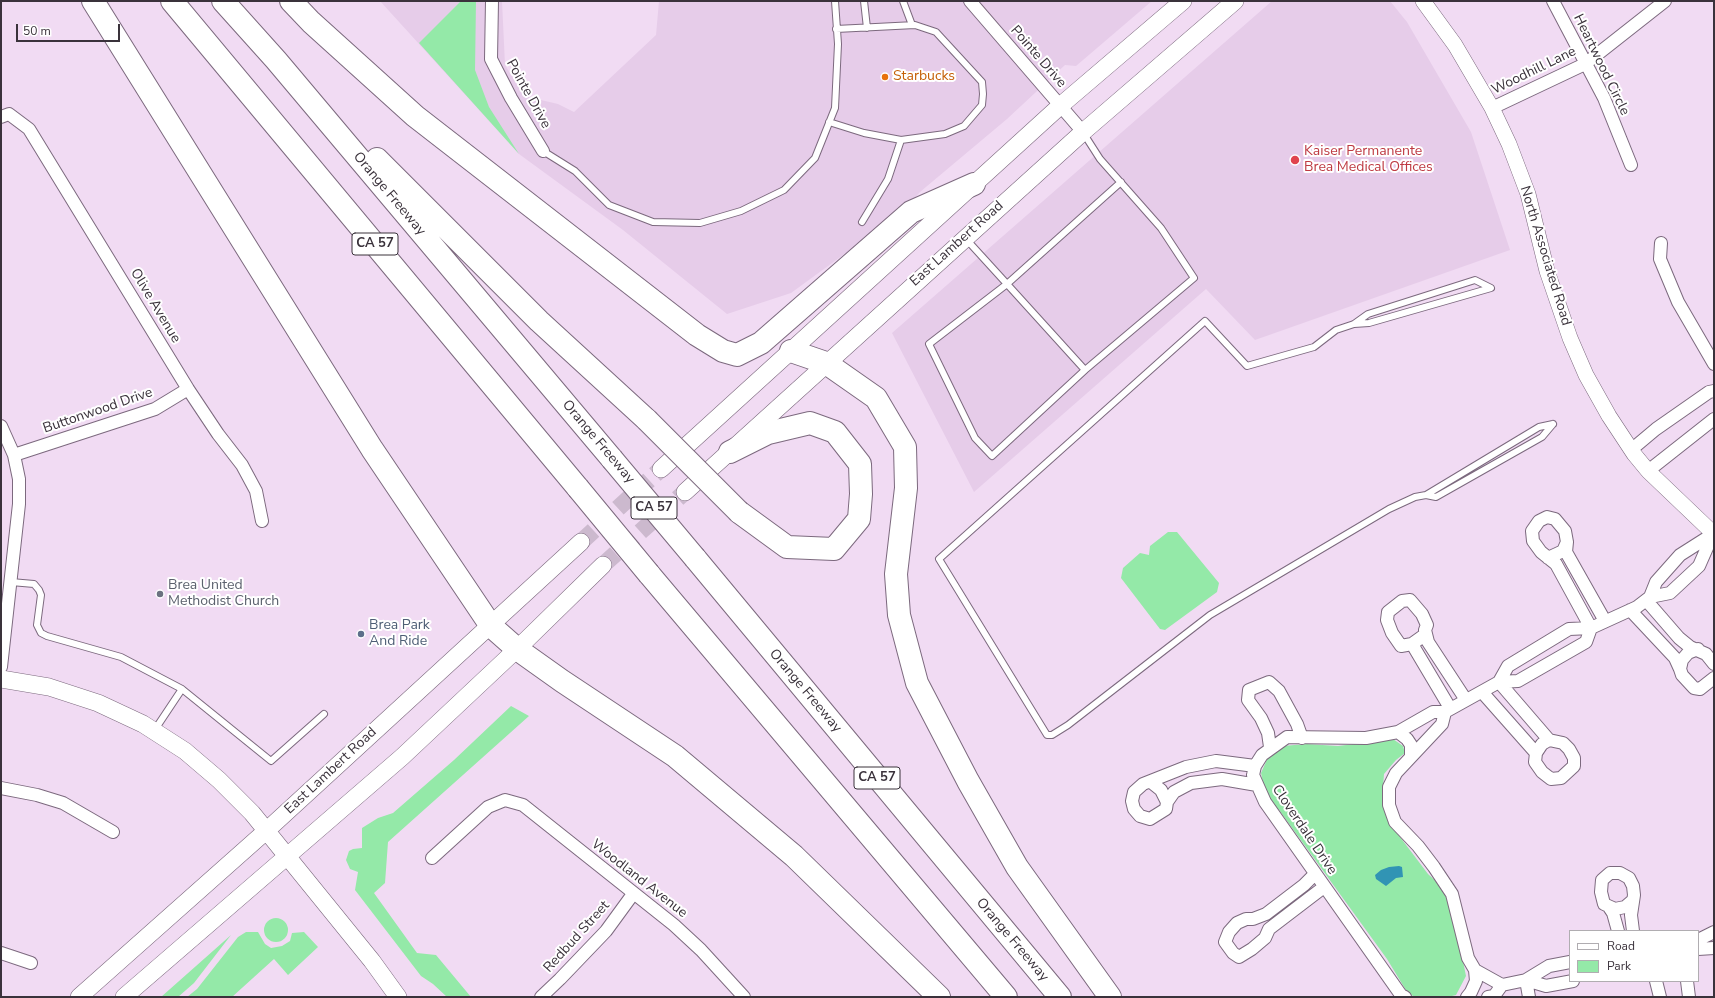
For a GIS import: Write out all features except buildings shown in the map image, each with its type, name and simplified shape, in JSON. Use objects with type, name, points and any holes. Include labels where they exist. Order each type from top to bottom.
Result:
[{"type":"highway","points":[[93,1],[372,449],[491,626],[518,649],[675,756],[809,870],[939,997]]},
{"type":"highway","name":"CA 57","points":[[172,1],[649,574],[1006,997]]},
{"type":"highway","name":"Orange Freeway","points":[[223,1],[276,60],[612,459],[1060,997]]},
{"type":"highway","points":[[292,1],[311,22],[415,116],[690,330],[723,351],[737,355],[761,343],[912,212],[974,184]]},
{"type":"highway","points":[[276,60],[540,321],[647,420],[739,512],[786,547],[834,549],[859,519],[862,494],[860,464],[835,432],[810,423],[768,434],[730,452]]},
{"type":"highway","points":[[791,351],[826,363],[876,398],[905,447],[906,488],[896,574],[899,615],[917,683],[968,781],[1017,867],[1110,997]]},
{"type":"main road","points":[[661,469],[1060,106],[1183,1]]},
{"type":"main road","name":"East Lambert Road","points":[[685,492],[964,238],[1083,132],[1235,1]]},
{"type":"main road","name":"East Lambert Road","points":[[79,997],[266,831],[581,542]]},
{"type":"main road","points":[[124,997],[402,756],[518,649],[603,565]]},
{"type":"main road","points":[[1,679],[49,687],[98,703],[143,724],[185,751],[219,780],[252,813],[372,961],[398,997]]},
{"type":"street","name":"Pointe Drive","points":[[492,1],[491,59],[511,98],[543,151]]},
{"type":"street","name":"Pointe Drive","points":[[970,1],[1083,132]]},
{"type":"street","name":"North Associated Road","points":[[1424,1],[1455,45],[1492,108],[1509,144],[1528,194],[1544,259],[1570,338],[1590,381],[1609,416],[1631,450],[1648,471],[1714,534]]},
{"type":"street","name":"Heartwood Circle","points":[[1553,1],[1604,98],[1630,165]]},
{"type":"street","name":"Woodhill Lane","points":[[1492,108],[1585,64],[1665,1]]},
{"type":"street","name":"Olive Avenue","points":[[5,115],[29,129],[188,389],[218,434],[242,465],[256,491],[262,521]]},
{"type":"street","points":[[1661,243],[1660,259],[1678,302],[1714,364]]},
{"type":"street","name":"Buttonwood Drive","points":[[14,455],[155,409],[188,389]]},
{"type":"street","points":[[1631,450],[1656,429],[1709,392],[1714,391]]},
{"type":"street","points":[[1648,471],[1714,419]]},
{"type":"street","points":[[1,426],[14,455],[19,479],[19,504],[8,575],[1,667]]},
{"type":"street","points":[[1257,785],[1222,779],[1191,783],[1174,792],[1167,802],[1166,809],[1150,819],[1140,816],[1134,809],[1132,801],[1134,792],[1143,784],[1186,767],[1216,761],[1255,766],[1262,755],[1270,747],[1287,737],[1366,738],[1398,732],[1433,712],[1447,710],[1499,682],[1518,681],[1586,642],[1591,628],[1556,564],[1541,552],[1533,541],[1532,530],[1539,521],[1547,517],[1555,519],[1565,531],[1567,542],[1566,552],[1605,621]]},
{"type":"street","points":[[1648,599],[1656,582],[1680,555],[1714,534]]},
{"type":"street","points":[[1499,682],[1508,666],[1569,629],[1591,628],[1630,610],[1648,599],[1670,593],[1700,566],[1714,534]]},
{"type":"street","points":[[1548,558],[1562,551],[1567,542]]},
{"type":"street","points":[[1648,599],[1679,638],[1690,647],[1706,654],[1714,664]]},
{"type":"street","points":[[1426,634],[1412,644],[1401,646],[1392,633],[1387,620],[1388,612],[1402,601],[1410,600],[1422,614],[1427,625],[1425,630],[1426,634],[1428,642],[1434,654],[1466,700]]},
{"type":"street","points":[[1630,610],[1675,658],[1682,675],[1694,688],[1700,689],[1714,678]]},
{"type":"street","points":[[1412,644],[1447,710],[1442,724],[1411,755],[1396,773],[1389,787],[1389,805],[1395,822],[1422,851],[1452,894],[1468,958],[1475,970],[1502,991]]},
{"type":"street","points":[[1680,669],[1682,660],[1688,653],[1698,650]]},
{"type":"street","points":[[1270,747],[1268,733],[1262,718],[1248,700],[1249,690],[1269,682],[1279,691],[1297,724],[1302,738]]},
{"type":"street","points":[[1499,682],[1549,740],[1562,743],[1569,749],[1574,758],[1574,766],[1561,778],[1551,779],[1542,772],[1535,762],[1536,753],[1542,744],[1549,740]]},
{"type":"street","points":[[1482,692],[1536,753]]},
{"type":"street","points":[[1398,732],[1407,739],[1411,745],[1411,755]]},
{"type":"street","name":"Cloverdale Drive","points":[[1255,766],[1253,775],[1265,802],[1402,996]]},
{"type":"street","points":[[1151,782],[1160,790],[1167,802]]},
{"type":"street","points":[[1,788],[37,795],[63,803],[113,832]]},
{"type":"street","name":"Woodland Avenue","points":[[432,858],[488,807],[505,800],[523,805],[633,894],[674,925],[701,950],[744,997]]},
{"type":"street","points":[[1632,901],[1624,907],[1615,909],[1604,904],[1600,892],[1602,880],[1610,873],[1620,873],[1629,878],[1633,886],[1634,895],[1631,915],[1633,930]]},
{"type":"street","points":[[1315,874],[1304,885],[1266,914],[1237,923],[1229,932],[1225,942],[1233,953],[1239,957],[1252,949],[1265,938],[1269,929],[1324,887]]},
{"type":"street","name":"Redbud Street","points":[[540,997],[560,979],[606,931],[633,894]]},
{"type":"street","points":[[1609,907],[1613,912],[1618,930]]},
{"type":"street","points":[[1253,919],[1264,929],[1265,938]]},
{"type":"street","points":[[1699,940],[1714,932]]},
{"type":"street","points":[[1699,949],[1714,948]]},
{"type":"street","points":[[1,953],[31,963]]},
{"type":"street","points":[[1488,997],[1494,996],[1526,980],[1549,966],[1569,962]]},
{"type":"street","points":[[1467,997],[1476,981],[1475,970]]},
{"type":"street","points":[[1526,980],[1546,986],[1569,982]]},
{"type":"street","points":[[1526,980],[1529,997]]},
{"type":"street","points":[[1656,982],[1660,997]]},
{"type":"street","points":[[1687,982],[1690,997]]},
{"type":"lane","points":[[543,151],[575,171],[609,206],[653,222],[700,222],[741,211],[784,190],[815,158],[835,108],[835,1]]},
{"type":"lane","points":[[864,1],[867,28]]},
{"type":"lane","points":[[903,1],[912,25]]},
{"type":"lane","points":[[829,122],[864,133],[901,140],[945,134],[964,126],[982,105],[983,94],[982,82],[936,32],[912,25],[836,29]]},
{"type":"lane","points":[[1083,132],[1100,159],[1121,182],[1161,228],[1194,278],[1085,370],[992,456],[975,438],[929,344],[1007,284],[1121,182]]},
{"type":"lane","points":[[862,222],[888,179],[901,140]]},
{"type":"lane","points":[[964,238],[1085,370]]},
{"type":"lane","points":[[1354,324],[1368,314],[1475,280],[1491,288],[1369,323],[1354,324],[1336,330],[1314,347],[1247,366],[1205,321],[940,559],[1047,735],[1052,735],[1086,711],[1210,615],[1389,509],[1415,497],[1426,495],[1540,427],[1553,424],[1542,438],[1436,497],[1426,495]]},
{"type":"lane","points":[[8,575],[34,584],[39,590],[41,595],[37,625],[41,633],[121,657],[182,689],[271,760],[324,714]]},
{"type":"lane","points":[[154,731],[182,689]]},
{"type":"shaded area","points":[[380,1],[502,1],[505,65],[524,96],[558,104],[574,112],[656,35],[659,1],[1152,1],[1076,66],[1065,65],[1007,119],[920,192],[902,212],[791,293],[727,314],[623,230],[519,154]]},
{"type":"shaded area","points":[[1272,1],[1390,1],[1407,22],[1471,132],[1510,250],[1255,340],[1206,289],[974,492],[892,333]]},
{"type":"green space","points":[[461,1],[476,1],[475,70],[489,107],[519,154],[419,43]]},
{"type":"green space","points":[[1168,532],[1177,532],[1219,583],[1217,592],[1165,630],[1160,629],[1121,578],[1123,568],[1140,553],[1149,555],[1150,546]]},
{"type":"green space","points":[[511,706],[529,716],[388,842],[385,883],[374,893],[417,953],[436,955],[471,997],[447,997],[433,984],[421,976],[355,890],[358,872],[350,869],[346,860],[349,851],[362,848],[362,828],[378,818],[393,813],[454,760]]},
{"type":"green space","points":[[1393,739],[1403,746],[1405,753],[1396,760],[1384,774],[1382,802],[1391,825],[1428,874],[1440,885],[1453,911],[1466,976],[1456,995],[1448,997],[1420,997],[1413,996],[1407,992],[1387,959],[1279,810],[1273,805],[1264,788],[1261,773],[1269,755],[1282,746],[1307,744],[1338,746]]},
{"type":"green space","points":[[276,918],[284,922],[288,930],[284,938],[276,942],[268,938],[264,930],[268,922]]},
{"type":"green space","points":[[246,932],[258,932],[265,944],[271,948],[282,946],[290,941],[292,933],[304,932],[318,947],[288,975],[274,959],[232,997],[187,997],[197,989],[238,937]]},
{"type":"green space","points":[[231,935],[194,983],[178,997],[161,997]]},
{"type":"water","points":[[1399,866],[1402,867],[1403,877],[1396,878],[1386,886],[1376,879],[1375,875],[1381,870]]},
{"type":"tunnel","points":[[581,542],[661,469]]},
{"type":"tunnel","points":[[603,565],[685,492]]},
{"type":"place","name":"Starbucks","points":[[885,77]]},
{"type":"place","name":"Kaiser Permanente Brea Medical Offices","points":[[1295,160]]},
{"type":"place","name":"Brea United Methodist Church","points":[[160,594]]},
{"type":"place","name":"Brea Park And Ride","points":[[361,634]]}]
